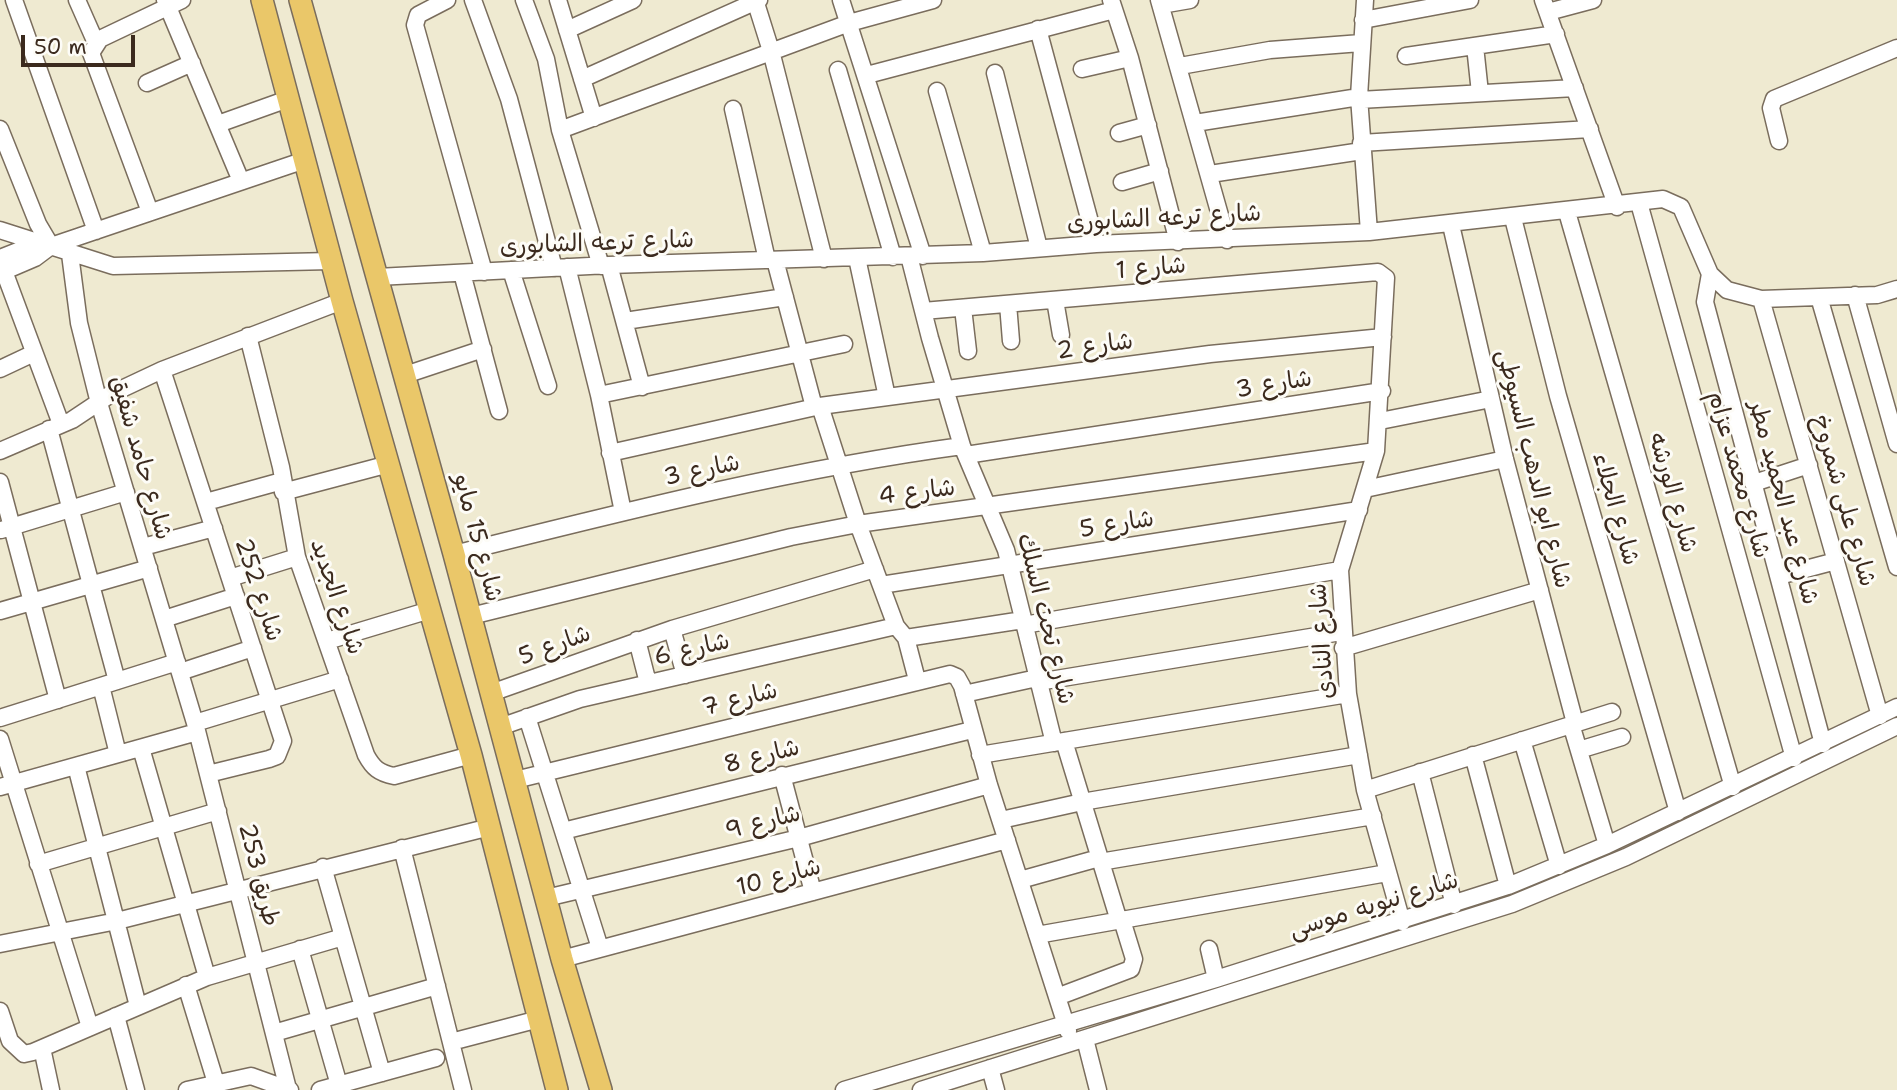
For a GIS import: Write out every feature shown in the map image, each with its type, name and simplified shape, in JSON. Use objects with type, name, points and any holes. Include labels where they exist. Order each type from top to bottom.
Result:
[{"type":"main road","points":[[262,0],[342,301],[471,755],[557,1090]]},
{"type":"main road","name":"شارع 15 مايو","points":[[300,0],[471,616],[562,959],[601,1090]]},
{"type":"street","points":[[14,0],[96,231]]},
{"type":"street","points":[[77,0],[98,41]]},
{"type":"street","points":[[447,0],[415,19],[484,272]]},
{"type":"street","points":[[473,0],[509,99],[599,395],[623,512]]},
{"type":"street","points":[[524,0],[546,59],[560,130],[625,321],[642,387]]},
{"type":"street","points":[[558,0],[594,118]]},
{"type":"street","points":[[567,30],[606,6],[634,0]]},
{"type":"street","points":[[841,0],[867,75],[908,256]]},
{"type":"street","points":[[560,130],[894,5],[933,0]]},
{"type":"street","points":[[1190,0],[1160,3],[1180,66],[1227,240]]},
{"type":"street","points":[[1365,0],[1359,98],[1369,232]]},
{"type":"street","points":[[1363,20],[1470,0]]},
{"type":"street","points":[[1593,0],[1546,6],[1617,207]]},
{"type":"street","points":[[582,79],[756,1],[824,259]]},
{"type":"street","points":[[150,212],[92,59],[98,41],[171,2],[192,64],[241,181]]},
{"type":"street","points":[[867,75],[1038,29],[1113,5],[1130,58],[1178,242]]},
{"type":"street","points":[[1038,29],[1096,244]]},
{"type":"street","points":[[1406,56],[1556,34]]},
{"type":"street","points":[[1180,66],[1270,50],[1361,43]]},
{"type":"street","points":[[1475,46],[1480,93]]},
{"type":"street","points":[[1779,141],[1771,108],[1774,99],[1897,48]]},
{"type":"street","points":[[1082,69],[1130,58]]},
{"type":"street","points":[[147,83],[192,64]]},
{"type":"street","points":[[838,69],[908,256]]},
{"type":"street","points":[[995,73],[1039,248]]},
{"type":"street","points":[[1195,123],[1359,98],[1575,88]]},
{"type":"street","points":[[937,91],[983,253]]},
{"type":"street","points":[[218,124],[288,99]]},
{"type":"street","points":[[733,109],[771,260],[786,297],[817,407],[917,680]]},
{"type":"street","points":[[1119,133],[1148,125]]},
{"type":"street","points":[[0,129],[5,153],[51,246]]},
{"type":"street","points":[[1210,174],[1361,147],[1590,129]]},
{"type":"street","points":[[118,754],[109,683],[91,585],[70,509],[55,427],[34,353],[1,267],[35,258],[51,246],[304,160]]},
{"type":"street","points":[[1122,181],[1160,171]]},
{"type":"street","name":"شارع ترعه الشابورى","points":[[377,277],[983,253],[1096,244],[1369,232],[1663,200],[1681,208],[1710,274]]},
{"type":"street","name":"شارع محمد عزام","points":[[1639,203],[1794,758]]},
{"type":"street","name":"شارع الورشه","points":[[1567,212],[1733,786]]},
{"type":"street","name":"شارع الجلاء","points":[[1513,218],[1558,396],[1678,812]]},
{"type":"street","name":"شارع ابو الدهب السيوطى","points":[[1451,225],[1505,459],[1579,750],[1607,845]]},
{"type":"street","points":[[0,230],[70,254],[113,265],[331,261]]},
{"type":"street","name":"شارع حامد شفيق","points":[[70,254],[77,311],[99,402],[178,667]]},
{"type":"street","name":"شارع تحت السلك","points":[[908,256],[944,390],[964,450],[987,508],[1002,535],[1037,680],[1082,802],[1134,959],[1131,969],[1057,996]]},
{"type":"street","points":[[857,258],[887,397]]},
{"type":"street","points":[[511,270],[548,386]]},
{"type":"street","name":"شارع 1","points":[[923,311],[1378,272],[1383,274]]},
{"type":"street","points":[[462,273],[499,411]]},
{"type":"street","name":"شارع النادى","points":[[1383,274],[1387,284],[1380,421],[1376,451],[1340,570],[1342,640],[1348,694],[1365,790],[1402,922]]},
{"type":"street","points":[[1710,274],[1727,290],[1761,299],[1855,295],[1897,289]]},
{"type":"street","name":"شارع عبد الحميد مطر","points":[[1710,274],[1705,302],[1823,744]]},
{"type":"street","points":[[1855,295],[1897,444]]},
{"type":"street","points":[[625,321],[786,297]]},
{"type":"street","points":[[1819,297],[1897,568]]},
{"type":"street","name":"شارع على شمروخ","points":[[1761,299],[1880,716]]},
{"type":"street","points":[[1055,300],[1060,335]]},
{"type":"street","points":[[0,451],[55,427],[162,370],[342,301]]},
{"type":"street","points":[[1008,304],[1012,341]]},
{"type":"street","points":[[963,307],[968,351]]},
{"type":"street","name":"شارع الجديد","points":[[248,336],[297,557],[366,755],[372,766],[382,774],[394,776],[471,755]]},
{"type":"street","name":"شارع 2","points":[[610,453],[817,407],[1210,354],[1383,337]]},
{"type":"street","points":[[599,395],[844,344]]},
{"type":"street","points":[[405,375],[483,349]]},
{"type":"street","points":[[0,369],[34,353]]},
{"type":"street","name":"شارع 252","points":[[162,370],[283,741],[277,756],[208,774]]},
{"type":"street","name":"شارع 3","points":[[454,554],[623,512],[839,465],[1382,391]]},
{"type":"street","points":[[1380,421],[1491,398]]},
{"type":"street","name":"شارع 4","points":[[471,616],[778,540],[858,524],[987,508],[1376,451]]},
{"type":"street","points":[[1365,489],[1505,459]]},
{"type":"street","points":[[206,502],[388,464]]},
{"type":"street","points":[[1754,483],[1809,465]]},
{"type":"street","points":[[0,482],[5,529],[31,602],[58,700]]},
{"type":"street","points":[[5,529],[126,492]]},
{"type":"street","name":"شارع 5","points":[[881,585],[1359,510]]},
{"type":"street","points":[[142,547],[214,528]]},
{"type":"street","points":[[230,578],[297,557]]},
{"type":"street","points":[[1779,576],[1836,561]]},
{"type":"street","points":[[0,611],[149,568]]},
{"type":"street","name":"شارع 5","points":[[491,693],[671,629],[875,569]]},
{"type":"street","name":"شارع 6","points":[[500,727],[580,699],[901,632],[1023,622],[1340,570]]},
{"type":"street","points":[[1098,1090],[1079,1041],[1066,1023],[989,785],[964,695],[1037,680],[1342,640],[1540,590]]},
{"type":"street","points":[[164,620],[236,596]]},
{"type":"street","points":[[327,641],[430,610]]},
{"type":"street","points":[[671,629],[685,675]]},
{"type":"street","points":[[637,640],[648,683]]},
{"type":"street","points":[[0,718],[109,683],[253,648]]},
{"type":"street","name":"طريق 253","points":[[178,667],[239,888],[289,1090]]},
{"type":"street","name":"شارع 7","points":[[515,780],[917,680],[950,674],[957,677],[964,695]]},
{"type":"street","points":[[7,785],[141,748],[270,700],[340,679]]},
{"type":"street","points":[[980,755],[1348,694]]},
{"type":"street","name":"شارع نبويه موسى","points":[[844,1090],[1402,922],[1508,886],[1607,845],[1897,707]]},
{"type":"street","points":[[1365,790],[1612,712]]},
{"type":"street","points":[[527,717],[600,948]]},
{"type":"street","name":"شارع نبويه موسى","points":[[926,1089],[1540,894],[1626,857],[1897,726]]},
{"type":"street","name":"شارع 8","points":[[563,831],[972,730]]},
{"type":"street","points":[[1579,750],[1622,737]]},
{"type":"street","points":[[0,739],[7,785],[38,864],[90,1027]]},
{"type":"street","points":[[1521,740],[1559,866]]},
{"type":"street","points":[[141,748],[206,977]]},
{"type":"street","points":[[1001,820],[1082,802],[1359,755]]},
{"type":"street","points":[[1473,755],[1508,886]]},
{"type":"street","points":[[76,765],[138,1006]]},
{"type":"street","points":[[1420,772],[1454,905]]},
{"type":"street","points":[[782,775],[813,892]]},
{"type":"street","name":"شارع 9","points":[[546,898],[799,838],[989,785]]},
{"type":"street","points":[[38,864],[218,811]]},
{"type":"street","points":[[1020,880],[1099,860],[1373,816]]},
{"type":"street","points":[[0,944],[117,921],[239,888],[490,827]]},
{"type":"street","name":"شارع 10","points":[[562,959],[1007,841]]},
{"type":"street","points":[[402,848],[463,1090]]},
{"type":"street","points":[[323,867],[382,1073]]},
{"type":"street","points":[[1037,935],[1387,873]]},
{"type":"street","points":[[0,1011],[16,1049],[24,1054],[206,977],[343,937]]},
{"type":"street","points":[[300,948],[339,1085]]},
{"type":"street","points":[[1209,949],[1216,979]]},
{"type":"street","points":[[186,985],[216,1083]]},
{"type":"street","points":[[274,1033],[437,986]]},
{"type":"street","points":[[116,1016],[136,1090]]},
{"type":"street","points":[[451,1042],[539,1019]]},
{"type":"street","points":[[42,1048],[51,1090]]},
{"type":"street","points":[[320,1090],[436,1058]]},
{"type":"street","points":[[990,1068],[996,1090]]},
{"type":"street","points":[[187,1090],[251,1076],[289,1090]]}]
